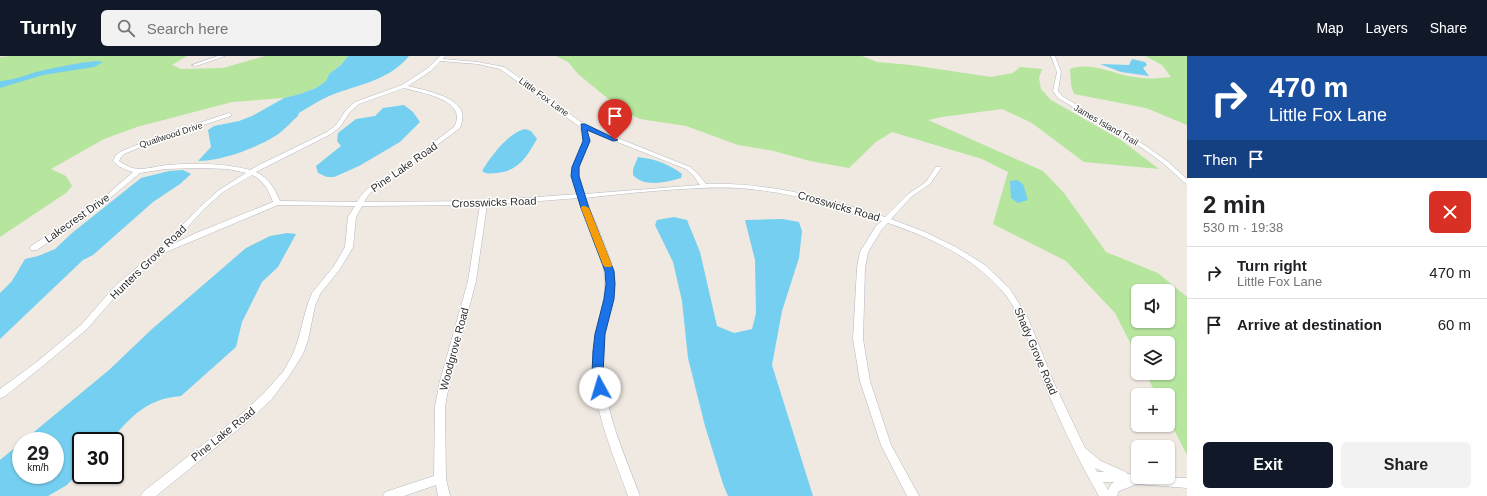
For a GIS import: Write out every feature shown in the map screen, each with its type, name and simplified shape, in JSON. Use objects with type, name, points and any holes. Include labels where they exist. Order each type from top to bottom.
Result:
[{"type":"street","points":[[194,65],[223,56]]},
{"type":"street","name":"James Island Trail","points":[[1053,56],[1059,72],[1055,91],[1060,97],[1144,147],[1187,182]]},
{"type":"street","name":"Hunters Grove Road","points":[[0,394],[68,341],[89,322],[119,287],[160,253],[212,198],[249,172],[334,130],[341,123],[348,111],[357,103],[404,86],[441,58]]},
{"type":"street","name":"Little Fox Lane","points":[[441,58],[502,68],[583,126],[688,168],[695,174],[704,186]]},
{"type":"street","name":"Pine Lake Road","points":[[147,496],[242,420],[267,397],[286,374],[298,354],[316,293],[337,267],[349,247],[352,217],[359,204],[369,191],[392,176],[420,154],[451,134],[460,122],[461,116],[458,108],[448,101],[438,96],[404,86]]},
{"type":"street","name":"Quailwood Drive","points":[[138,171],[119,164],[116,161],[118,156],[154,139],[229,116]]},
{"type":"street","points":[[583,126],[587,141],[576,167],[575,176],[610,271],[611,284],[609,299],[600,334],[598,374],[602,402],[634,496]]},
{"type":"street","points":[[138,171],[172,167],[200,166],[222,167],[249,172],[262,178],[272,191],[277,203],[199,235],[160,253]]},
{"type":"street","points":[[913,496],[886,445],[872,407],[860,359],[858,320],[861,268],[864,252],[871,238],[886,220],[910,196],[928,183],[938,168]]},
{"type":"street","name":"Lakecrest Drive","points":[[34,248],[96,207],[138,171]]},
{"type":"street","name":"Crosswicks Road","points":[[277,203],[484,203],[704,186],[758,188],[805,195],[856,209],[886,220]]},
{"type":"street","name":"Woodgrove Road","points":[[444,496],[440,479],[440,406],[444,381],[472,281],[484,203]]},
{"type":"street","name":"Shady Grove Road","points":[[886,220],[920,232],[963,254],[997,280],[1008,293],[1021,311],[1042,367],[1081,452],[1105,496]]},
{"type":"street","points":[[1081,452],[1114,473],[1131,478]]},
{"type":"street","points":[[1093,476],[1131,480]]},
{"type":"street","points":[[389,496],[440,479]]},
{"type":"street","points":[[1111,496],[1116,487],[1131,482]]},
{"type":"street","points":[[1175,482],[1187,483]]},
{"type":"green space","points":[[187,56],[172,65],[181,69],[223,68],[265,56],[348,56],[341,65],[329,74],[326,81],[316,88],[300,94],[284,98],[232,102],[137,127],[104,139],[51,169],[66,176],[72,186],[66,193],[0,237],[0,57]]},
{"type":"green space","points":[[556,56],[862,56],[877,62],[911,65],[991,77],[1013,73],[1020,67],[1042,69],[1039,78],[1041,89],[1051,100],[1121,140],[1159,169],[1084,162],[1032,123],[1002,109],[928,120],[1043,171],[1064,193],[1106,252],[1158,273],[1171,284],[1131,284],[1131,328],[1175,328],[1175,287],[1187,297],[1187,455],[1175,432],[1175,388],[1153,388],[1149,380],[1175,380],[1175,336],[1131,336],[1131,344],[1115,313],[1066,261],[993,224],[1008,172],[982,159],[892,132],[876,142],[849,168],[810,161],[774,151],[738,145],[686,126],[640,119],[623,111],[578,74],[568,62]]},
{"type":"green space","points":[[1145,56],[1187,56],[1187,125],[1146,108],[1074,94],[1071,85],[1070,69],[1077,67],[1099,68],[1139,78],[1171,77],[1162,65]]},
{"type":"water","points":[[348,56],[409,56],[400,65],[380,78],[334,94],[299,113],[298,116],[277,135],[259,145],[218,159],[198,161],[211,147],[208,130],[214,126],[239,121],[252,116],[284,98],[316,88],[326,81],[329,74],[341,65]]},
{"type":"water","points":[[1132,59],[1145,62],[1147,65],[1143,68],[1149,76],[1121,72],[1100,64],[1129,65]]},
{"type":"water","points":[[97,61],[103,62],[94,67],[43,75],[0,88],[0,81],[14,79],[59,67]]},
{"type":"water","points":[[404,105],[413,112],[420,122],[400,142],[359,166],[334,177],[327,177],[318,173],[316,166],[341,146],[337,141],[338,133],[356,119],[375,116],[383,108]]},
{"type":"water","points":[[525,129],[531,131],[537,139],[522,162],[505,172],[490,174],[482,171],[495,152],[506,140],[519,131]]},
{"type":"water","points":[[638,157],[650,159],[667,165],[682,174],[681,178],[656,183],[643,182],[633,175],[633,169]]},
{"type":"water","points":[[183,170],[191,174],[180,184],[153,202],[93,255],[83,260],[0,339],[0,293],[12,281],[25,259],[38,256],[55,249],[72,233],[141,178],[169,171]]},
{"type":"water","points":[[1017,180],[1023,184],[1028,200],[1018,203],[1011,198],[1010,181]]},
{"type":"water","points":[[674,217],[687,220],[700,252],[717,326],[734,333],[752,329],[756,313],[755,260],[745,220],[783,219],[799,222],[802,231],[799,258],[782,311],[772,365],[813,496],[728,496],[705,426],[688,358],[682,301],[673,262],[655,225],[657,220]]},
{"type":"water","points":[[287,233],[296,234],[278,267],[262,282],[242,322],[236,347],[181,396],[158,401],[149,405],[141,410],[118,432],[72,432],[72,480],[67,485],[48,496],[0,496],[0,460],[12,450],[12,484],[64,484],[64,432],[34,432],[109,370],[152,329],[246,248],[270,236]]},
{"type":"slow traffic","points":[[585,208],[608,265]]},
{"type":"route","points":[[600,388],[598,374],[598,351],[600,334],[609,299],[611,284],[610,271],[585,208],[575,176],[579,158],[587,141],[583,126],[615,140]]}]
